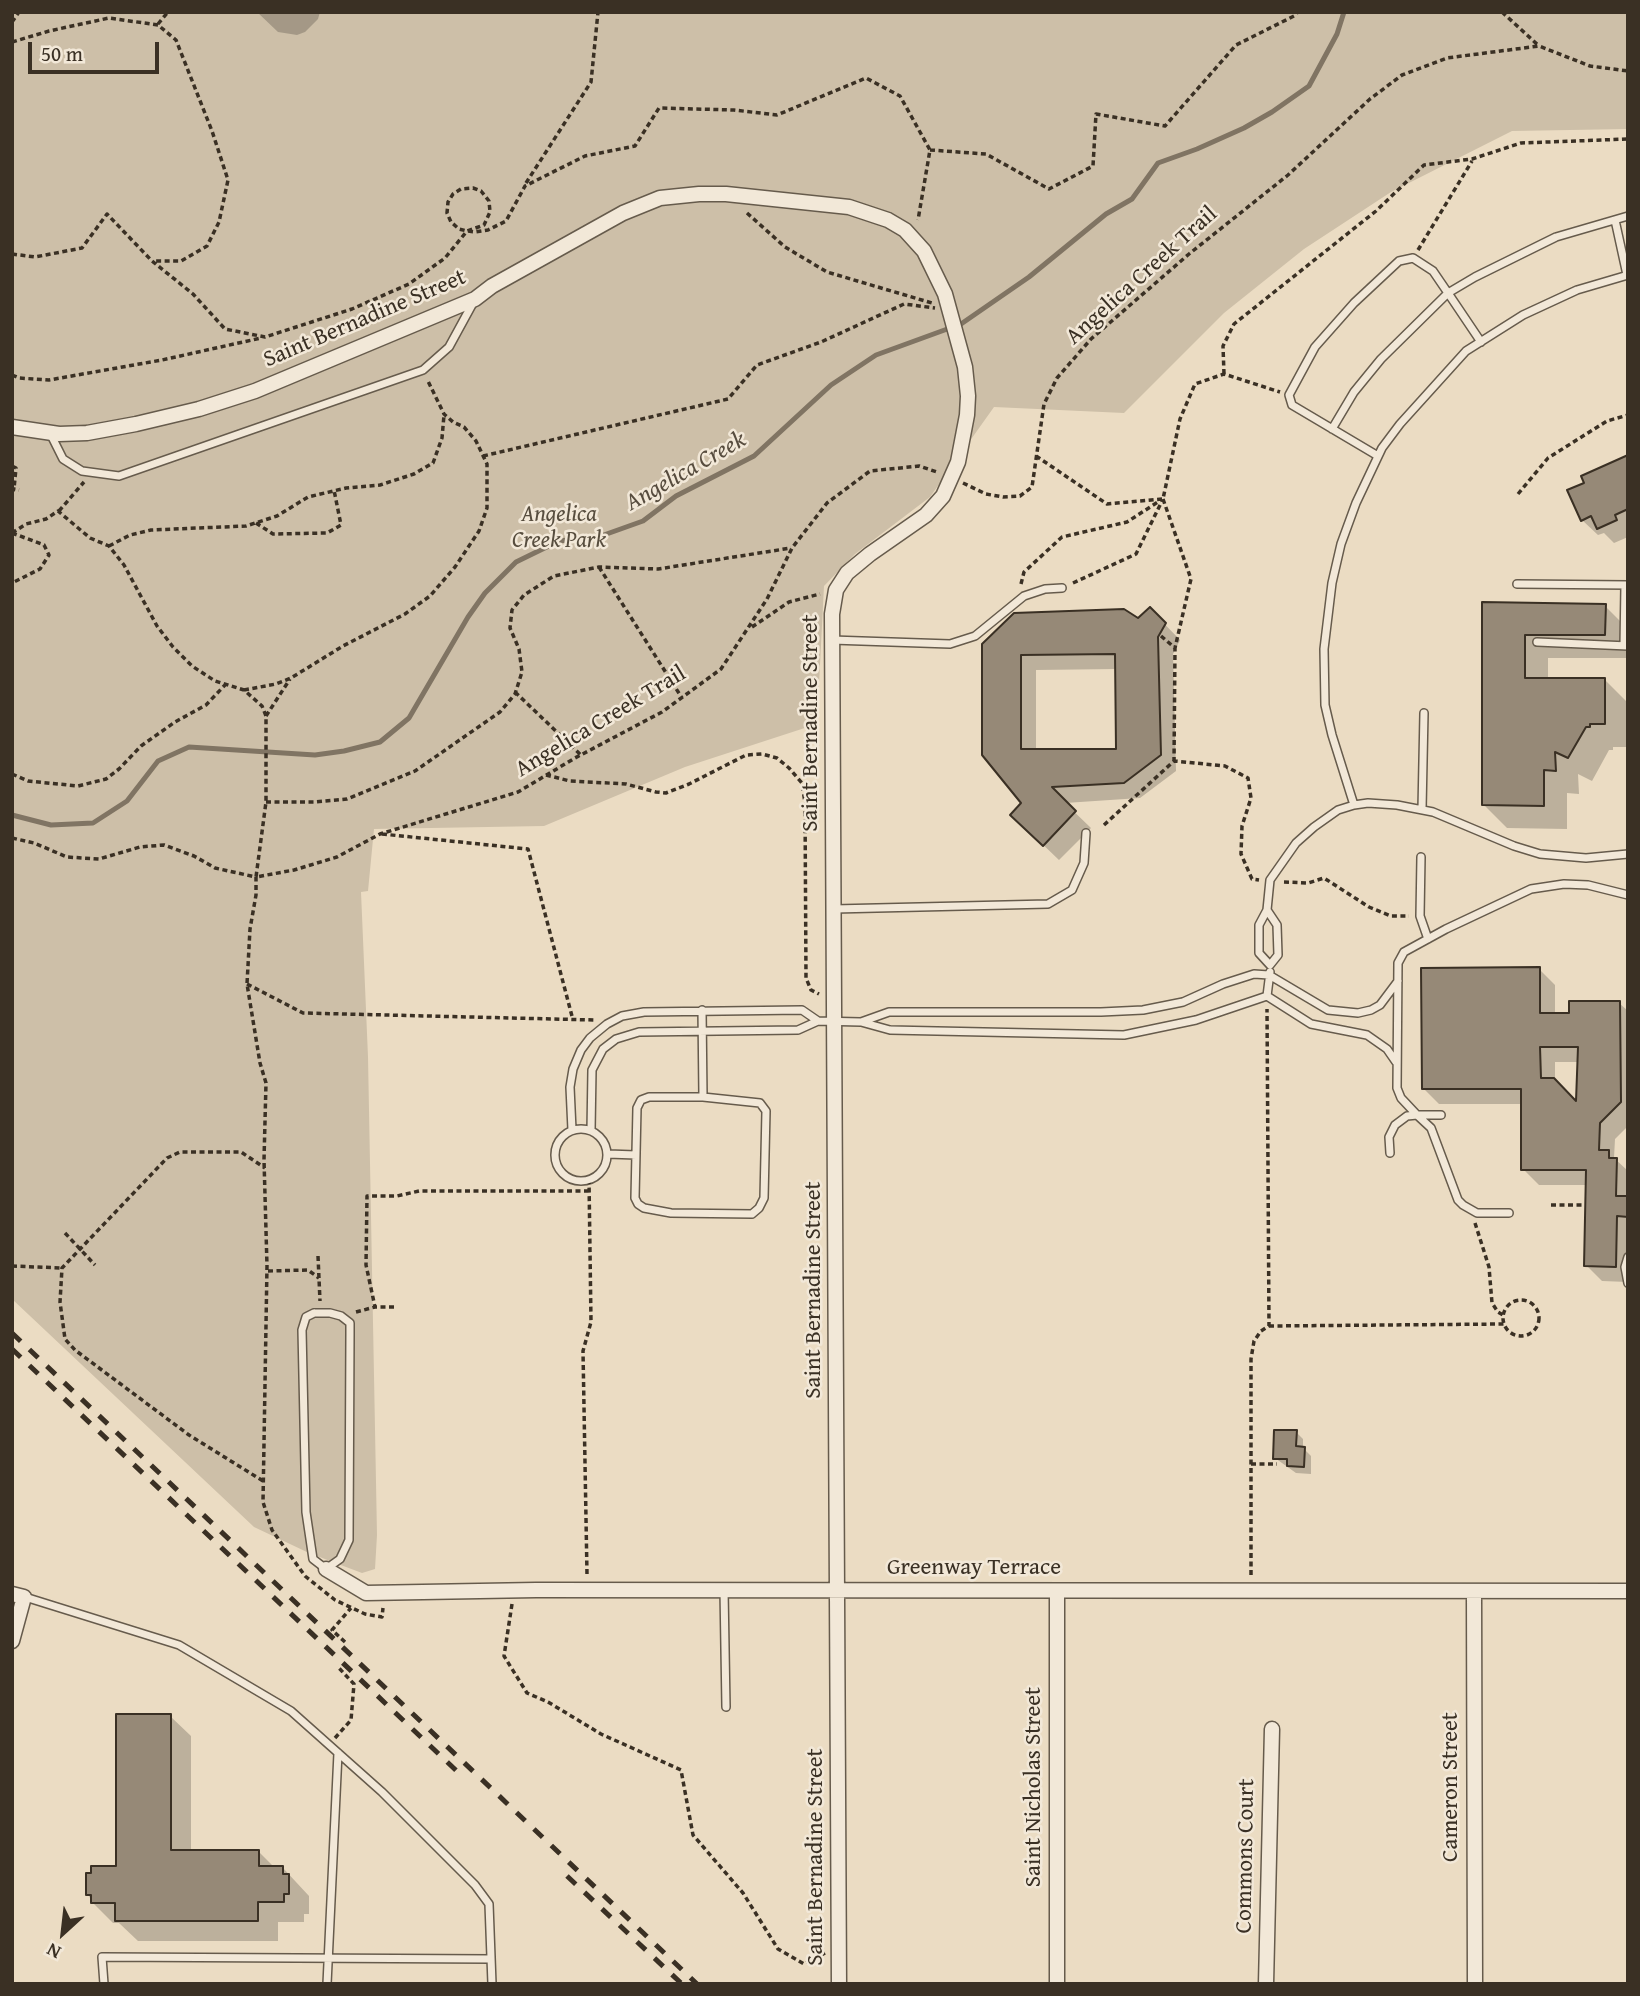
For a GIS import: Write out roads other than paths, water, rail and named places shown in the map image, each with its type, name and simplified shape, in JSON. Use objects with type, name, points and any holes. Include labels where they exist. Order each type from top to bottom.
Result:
[{"type":"street","name":"Saint Bernadine Street","points":[[12,427],[50,433],[88,433],[199,409],[286,379],[475,299],[492,286],[623,213],[660,198],[726,194],[849,206],[888,220],[914,239],[929,262],[945,294],[965,367],[968,405],[964,440],[953,477],[943,496],[926,515],[847,573],[836,590],[832,640],[839,1984]]},
{"type":"street","name":"Greenway Terrace","points":[[326,1569],[366,1592],[1628,1591]]},
{"type":"street","name":"Saint Nicholas Street","points":[[1057,1984],[1058,1591]]},
{"type":"street","name":"Cameron Street","points":[[1474,1591],[1475,1984]]},
{"type":"street","points":[[12,1641],[18,1595]]},
{"type":"street","name":"Commons Court","points":[[1266,1984],[1272,1729]]},
{"type":"lane","points":[[1332,429],[1354,392],[1381,359],[1448,293],[1556,237],[1628,216]]},
{"type":"lane","points":[[1354,805],[1325,705],[1324,649],[1332,583],[1341,544],[1356,503],[1378,456],[1400,424],[1466,351],[1523,315],[1577,290],[1627,275],[1615,220]]},
{"type":"lane","points":[[1378,456],[1292,405],[1289,395],[1315,347],[1354,303],[1399,261],[1413,258],[1433,271],[1481,342]]},
{"type":"lane","points":[[50,433],[63,459],[82,471],[119,476],[423,370],[449,347],[475,299]]},
{"type":"lane","points":[[1517,584],[1626,585],[1626,646],[1537,642]]},
{"type":"lane","points":[[832,640],[950,644],[975,636],[1024,596],[1045,589],[1062,588]]},
{"type":"lane","points":[[1422,809],[1424,713]]},
{"type":"lane","points":[[1270,965],[1259,953],[1258,925],[1268,910],[1270,880],[1296,843],[1338,810],[1354,805],[1387,804],[1422,809],[1540,854],[1586,858],[1628,854]]},
{"type":"lane","points":[[834,909],[1048,904],[1072,890],[1084,863],[1086,833]]},
{"type":"lane","points":[[1421,858],[1420,916],[1428,939]]},
{"type":"lane","points":[[1509,1213],[1476,1212],[1467,1209],[1458,1200],[1431,1128],[1399,1094],[1397,1063],[1400,957],[1410,948],[1531,889],[1564,884],[1588,885],[1628,895]]},
{"type":"lane","points":[[1267,996],[1270,965],[1278,954],[1277,925],[1268,910]]},
{"type":"lane","points":[[861,1023],[889,1012],[1143,1010],[1183,1002],[1254,974],[1269,975],[1328,1010],[1358,1013],[1380,1005],[1398,981]]},
{"type":"lane","points":[[1267,996],[1311,1024],[1333,1030],[1358,1032],[1378,1042],[1397,1063]]},
{"type":"lane","points":[[591,1130],[592,1070],[603,1049],[626,1034],[799,1030],[818,1021],[861,1023],[890,1030],[1124,1035],[1196,1020],[1267,996]]},
{"type":"lane","points":[[572,1130],[570,1087],[573,1069],[581,1050],[599,1030],[622,1016],[644,1012],[702,1010],[802,1010],[818,1021]]},
{"type":"lane","points":[[702,1010],[703,1097]]},
{"type":"lane","points":[[1358,1013],[1358,1032]]},
{"type":"lane","points":[[599,1030],[609,1044]]},
{"type":"lane","points":[[649,1097],[703,1097],[760,1103],[766,1111],[764,1198],[760,1208],[752,1214],[671,1213],[644,1208],[635,1198],[637,1108],[641,1100],[649,1097]]},
{"type":"lane","points":[[1390,1153],[1389,1137],[1395,1125],[1407,1116],[1441,1115]]},
{"type":"lane","points":[[572,1130],[591,1130],[602,1138],[608,1154],[603,1171],[589,1181],[572,1180],[564,1175],[556,1162],[559,1140],[572,1130]]},
{"type":"lane","points":[[608,1154],[636,1154]]},
{"type":"lane","points":[[1628,1257],[1625,1268],[1628,1283]]},
{"type":"lane","points":[[320,1313],[341,1315],[349,1323],[350,1334],[349,1540],[341,1559],[326,1569],[313,1559],[306,1512],[302,1330],[306,1317],[320,1313]]},
{"type":"lane","points":[[724,1590],[726,1707]]},
{"type":"lane","points":[[18,1595],[179,1645],[291,1711],[382,1792],[475,1885],[489,1904],[492,1984]]},
{"type":"lane","points":[[327,1984],[338,1753]]},
{"type":"lane","points":[[104,1984],[102,1957],[491,1959]]},
{"type":"waterway","name":"Angelica Creek","points":[[12,815],[51,825],[93,823],[127,801],[158,761],[189,747],[315,755],[380,742],[409,718],[468,617],[485,593],[516,562],[559,541],[601,536],[643,521],[676,496],[754,456],[831,385],[876,355],[961,324],[1029,277],[1106,214],[1132,199],[1158,163],[1244,128],[1309,86],[1337,34],[1344,12]]},
{"type":"railway","points":[[12,1333],[697,1984]]},
{"type":"railway","points":[[12,1349],[463,1777]]},
{"type":"railway","points":[[567,1876],[682,1984]]},
{"type":"park label","name":"Angelica Creek Park","points":[[559,528]]}]
